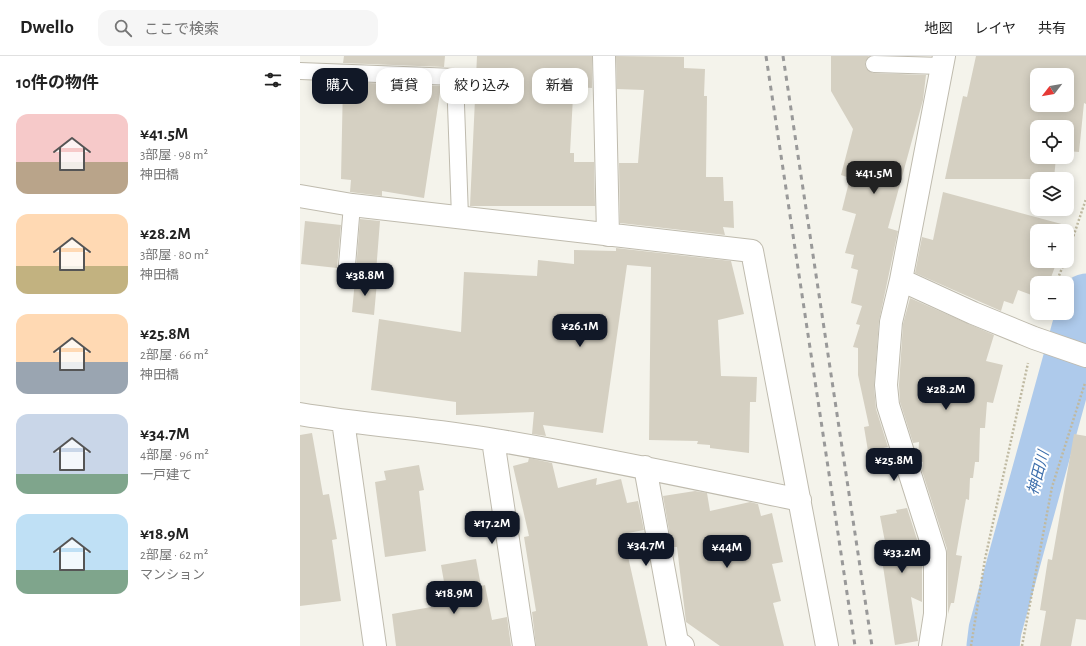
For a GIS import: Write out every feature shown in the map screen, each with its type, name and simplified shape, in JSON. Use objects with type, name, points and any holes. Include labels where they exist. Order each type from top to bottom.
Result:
[{"type":"street","points":[[604,56],[608,235]]},
{"type":"street","points":[[930,646],[935,614],[935,552],[888,405],[886,385],[891,322],[902,280],[943,61]]},
{"type":"street","points":[[300,196],[352,205],[460,216],[608,235],[752,251],[827,646]]},
{"type":"street","points":[[902,280],[973,313],[1034,338],[1085,356]]},
{"type":"street","points":[[300,414],[493,440],[645,467],[800,500]]},
{"type":"street","points":[[343,421],[375,646]]},
{"type":"street","points":[[493,440],[524,646]]},
{"type":"street","points":[[645,467],[677,642],[683,646]]},
{"type":"lane","points":[[874,64],[943,61]]},
{"type":"lane","points":[[300,71],[455,77],[460,216]]},
{"type":"lane","points":[[346,277],[352,205]]},
{"type":"path","points":[[1074,235],[1086,200]]},
{"type":"path","points":[[971,646],[985,559],[1034,338]]},
{"type":"path","points":[[1022,646],[1052,488],[1086,378]]},
{"type":"building","points":[[344,56],[445,56],[444,67],[343,63]]},
{"type":"building","points":[[477,56],[592,56],[592,88],[588,88],[588,68],[532,68],[532,104],[573,104],[570,153],[574,153],[574,162],[594,162],[595,206],[470,206],[475,104],[524,104],[524,68],[476,68]]},
{"type":"building","points":[[616,56],[684,57],[684,68],[705,69],[704,96],[707,96],[706,177],[723,177],[724,201],[733,201],[734,228],[723,227],[725,235],[620,223],[619,163],[638,163],[644,90],[617,89]]},
{"type":"building","points":[[831,56],[869,56],[865,63],[866,68],[873,73],[926,75],[923,100],[888,228],[898,231],[879,321],[874,386],[876,409],[888,447],[868,451],[864,427],[869,426],[858,375],[858,348],[853,347],[860,325],[856,324],[862,306],[851,303],[858,270],[851,268],[854,255],[845,253],[856,214],[842,210],[850,178],[841,175],[853,129],[831,91]]},
{"type":"building","points":[[976,56],[1086,56],[1086,104],[1084,103],[1079,152],[1074,152],[1074,120],[1030,120],[1030,164],[1055,164],[1055,172],[1030,172],[1030,179],[945,179],[963,96],[967,97]]},
{"type":"building","points":[[368,83],[376,83],[376,104],[432,104],[432,86],[440,86],[424,198],[382,191],[382,196],[350,192],[351,180],[341,179],[343,104],[368,104]]},
{"type":"building","points":[[943,192],[1062,224],[1030,224],[1030,268],[1054,268],[1052,276],[1030,276],[1030,294],[1018,290],[1013,304],[1004,301],[1001,311],[915,273],[922,237],[933,240]]},
{"type":"building","points":[[360,219],[380,221],[376,272],[356,270]]},
{"type":"building","points":[[305,221],[341,225],[337,268],[301,264]]},
{"type":"building","points":[[616,248],[731,261],[744,314],[718,320],[721,376],[757,377],[756,402],[750,402],[749,453],[710,448],[710,445],[697,444],[698,441],[649,440],[651,267],[627,265],[603,433],[543,425],[546,436],[532,434],[534,412],[456,415],[456,402],[371,390],[379,319],[461,332],[464,272],[537,276],[538,260],[574,264],[574,250],[616,251]]},
{"type":"building","points":[[355,280],[377,282],[374,315],[352,312]]},
{"type":"building","points":[[910,298],[994,335],[986,361],[1003,365],[993,403],[987,402],[985,428],[980,428],[979,462],[975,462],[973,478],[970,478],[969,500],[966,499],[956,555],[962,556],[954,603],[951,603],[948,614],[947,549],[922,471],[923,462],[919,461],[918,458],[919,442],[913,443],[900,402],[899,385],[903,324]]},
{"type":"building","points":[[312,433],[323,495],[329,494],[337,539],[332,540],[341,601],[300,606],[300,435]]},
{"type":"building","points":[[1074,434],[1086,436],[1086,620],[1076,619],[1071,646],[1040,646],[1046,611],[1040,610],[1048,559],[1052,560]]},
{"type":"building","points":[[529,458],[552,463],[558,488],[597,478],[596,485],[621,479],[627,503],[638,501],[644,530],[623,534],[648,646],[536,646],[532,612],[536,611],[524,537],[529,536],[513,466],[528,462]]},
{"type":"building","points":[[419,465],[424,490],[419,491],[426,551],[385,557],[375,482],[386,480],[384,471]]},
{"type":"building","points":[[695,491],[707,493],[710,511],[750,502],[758,504],[761,516],[772,513],[783,562],[772,564],[781,601],[773,603],[784,646],[720,646],[686,622],[677,547],[672,547],[663,496]]},
{"type":"building","points":[[907,508],[922,555],[922,602],[911,597],[918,641],[895,645],[881,553],[887,552],[880,516],[897,513],[896,510]]},
{"type":"building","points":[[476,559],[481,586],[485,585],[492,620],[507,617],[511,646],[396,646],[392,614],[448,604],[441,565]]},
{"type":"waterway","name":"神田川","points":[[993,646],[995,630],[1086,300]]},
{"type":"railway","points":[[766,56],[855,646]]},
{"type":"railway","points":[[783,56],[872,646]]}]
